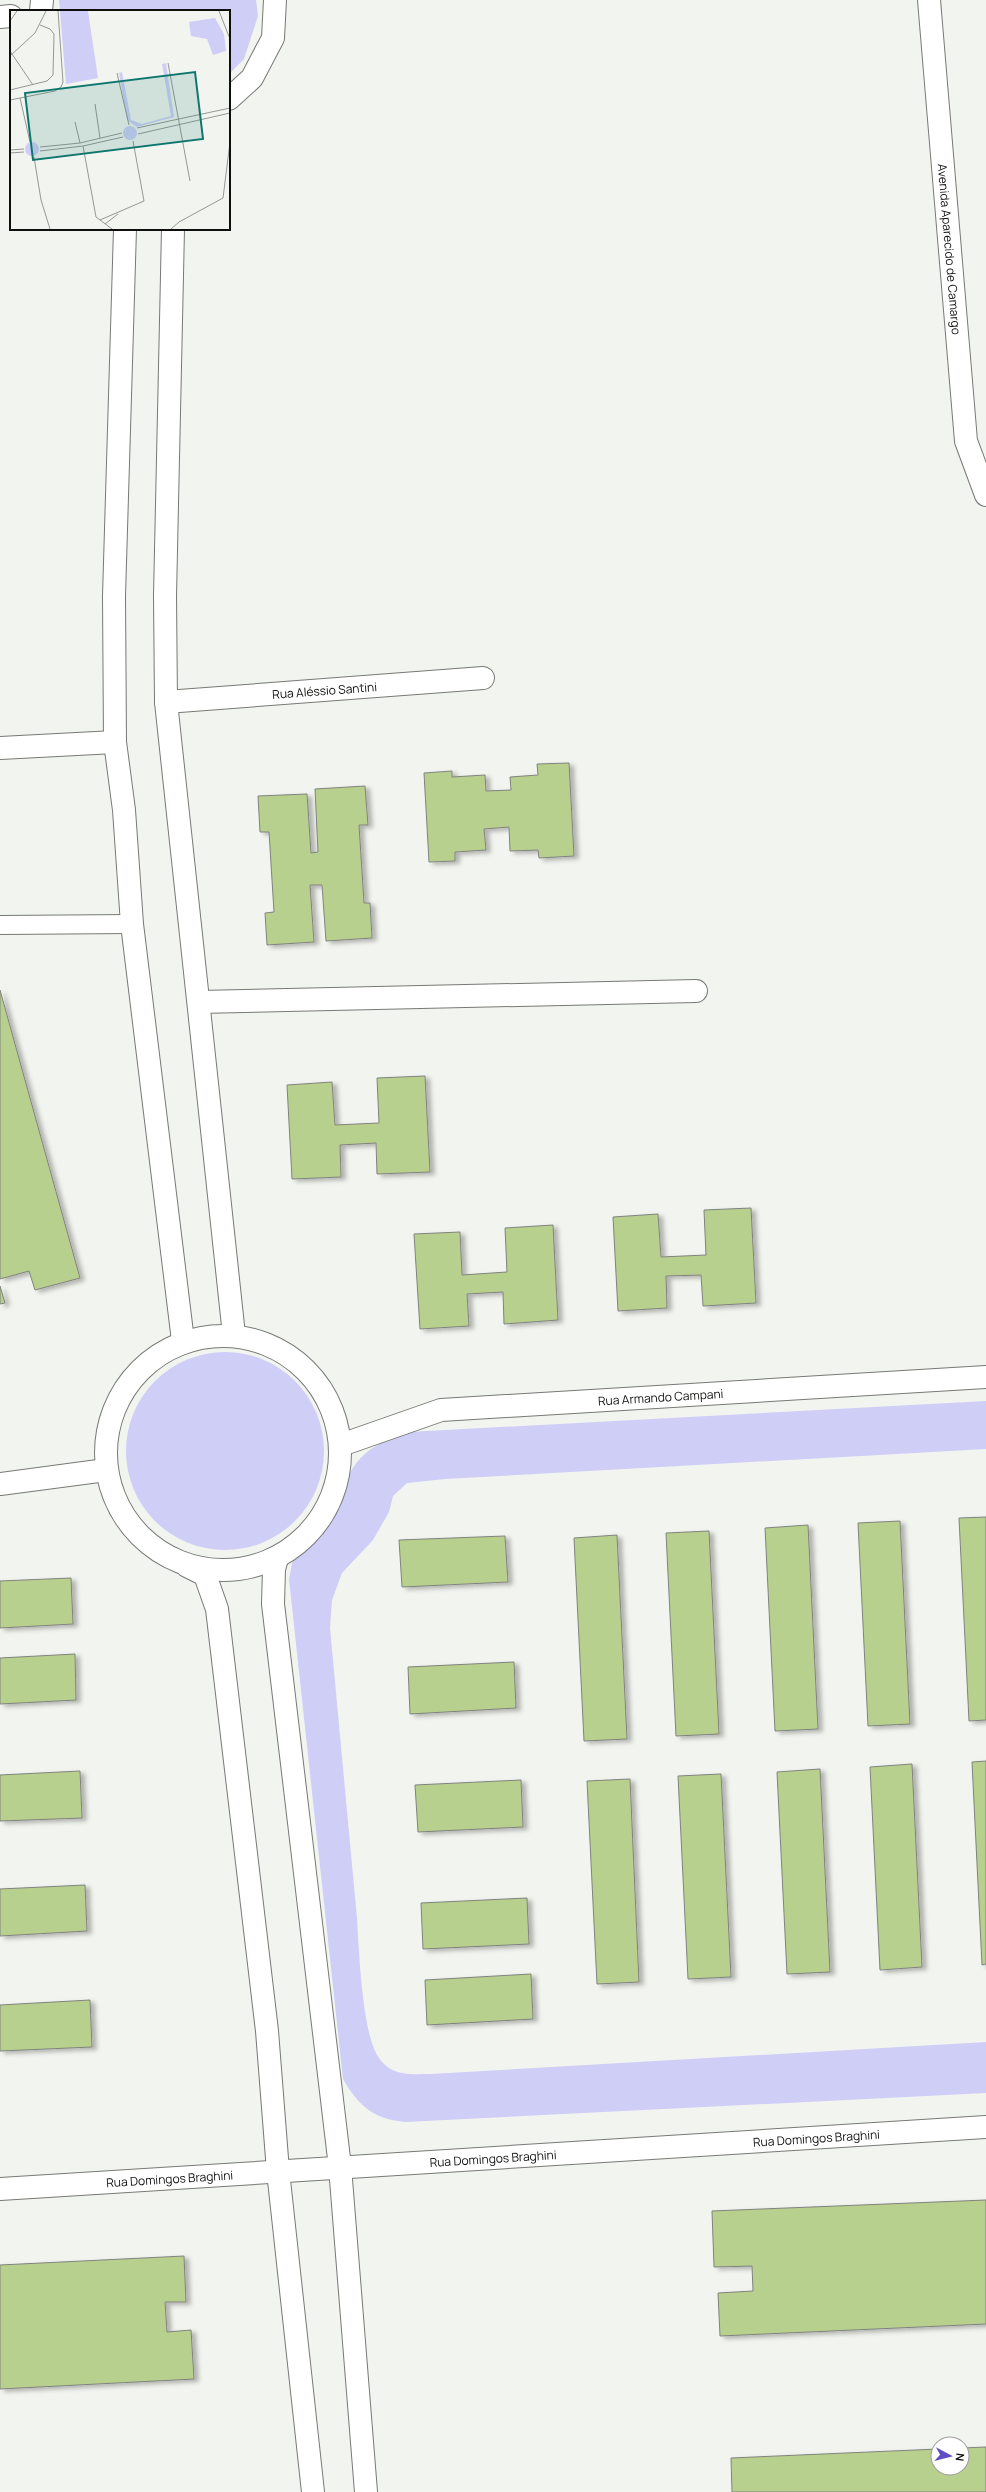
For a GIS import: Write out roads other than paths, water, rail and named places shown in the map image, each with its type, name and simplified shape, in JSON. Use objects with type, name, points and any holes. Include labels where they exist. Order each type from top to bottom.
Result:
[{"type":"street","points":[[41,10],[42,0]]},
{"type":"street","points":[[230,98],[252,78],[272,38],[275,0]]},
{"type":"street","name":"Avenida Aparecido de Camargo","points":[[929,0],[966,441],[986,495]]},
{"type":"street","points":[[0,17],[10,16]]},
{"type":"street","points":[[125,230],[114,596],[115,742],[124,810],[132,924],[183,1342]]},
{"type":"street","points":[[173,230],[165,596],[166,702],[234,1335]]},
{"type":"street","name":"Rua Aléssio Santini","points":[[166,702],[482,678]]},
{"type":"street","points":[[0,748],[115,742]]},
{"type":"street","points":[[199,1002],[696,991]]},
{"type":"street","points":[[187,1566],[232,1571],[277,1558],[312,1530],[334,1490],[341,1445],[331,1405],[308,1371],[274,1346],[234,1335],[183,1342],[149,1361],[124,1389],[109,1424],[106,1470],[115,1507],[147,1543],[187,1566],[205,1575],[217,1609],[266,2024],[278,2171],[312,2492]]},
{"type":"street","name":"Rua Armando Campani","points":[[341,1445],[441,1410],[986,1377]]},
{"type":"street","points":[[0,1484],[106,1470]]},
{"type":"street","points":[[277,1558],[273,1604],[340,2168],[366,2492]]},
{"type":"street","name":"Rua Domingos Braghini","points":[[0,2188],[986,2127]]},
{"type":"lane","points":[[0,925],[132,924]]}]
